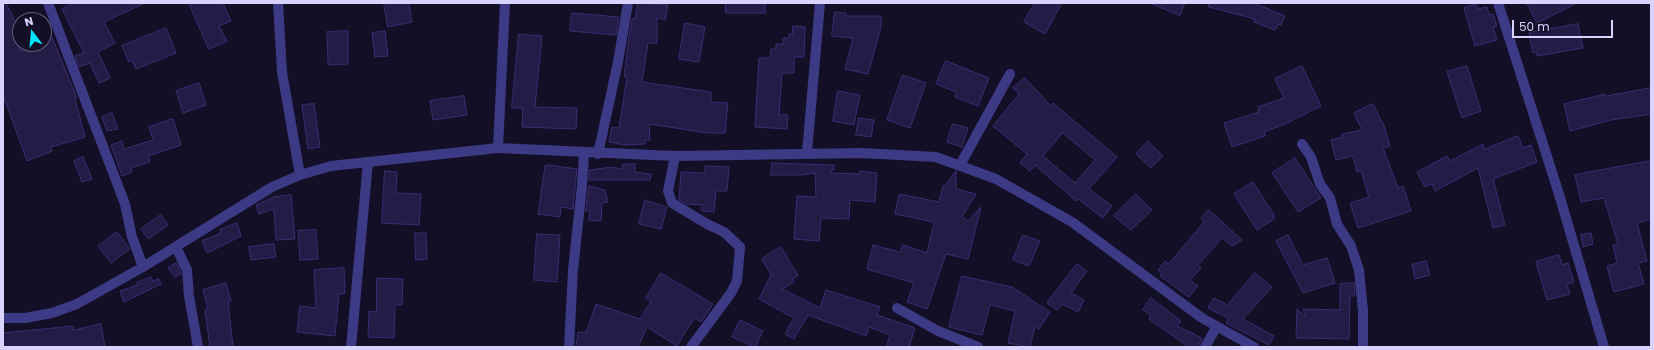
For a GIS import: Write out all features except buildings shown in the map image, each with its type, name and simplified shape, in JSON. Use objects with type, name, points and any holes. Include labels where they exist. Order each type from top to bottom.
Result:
[{"type":"street","points":[[48,3],[125,204],[132,238],[143,267]]},
{"type":"street","points":[[278,3],[282,72],[300,175]]},
{"type":"street","points":[[498,148],[505,3]]},
{"type":"street","points":[[598,154],[618,62],[628,3]]},
{"type":"street","points":[[807,152],[820,3]]},
{"type":"street","points":[[1498,3],[1561,199],[1604,347]]},
{"type":"street","points":[[960,165],[1010,74]]},
{"type":"street","points":[[1302,144],[1311,157],[1320,184],[1330,198],[1337,224],[1351,246],[1359,270],[1363,311],[1363,347]]},
{"type":"street","points":[[3,318],[25,318],[52,313],[78,304],[143,267],[272,187],[300,175],[330,166],[498,148],[598,154],[675,156],[807,152],[862,153],[936,157],[996,179],[1072,222],[1202,318],[1254,347]]},
{"type":"street","points":[[569,347],[572,270],[582,186],[584,153]]},
{"type":"street","points":[[675,156],[668,191],[672,204],[724,232],[740,247],[738,281],[731,293],[691,347]]},
{"type":"street","points":[[351,347],[368,162]]},
{"type":"street","points":[[176,247],[187,270],[189,296],[198,347]]},
{"type":"street","points":[[898,308],[938,331],[978,347]]},
{"type":"street","points":[[1205,347],[1217,326]]}]
